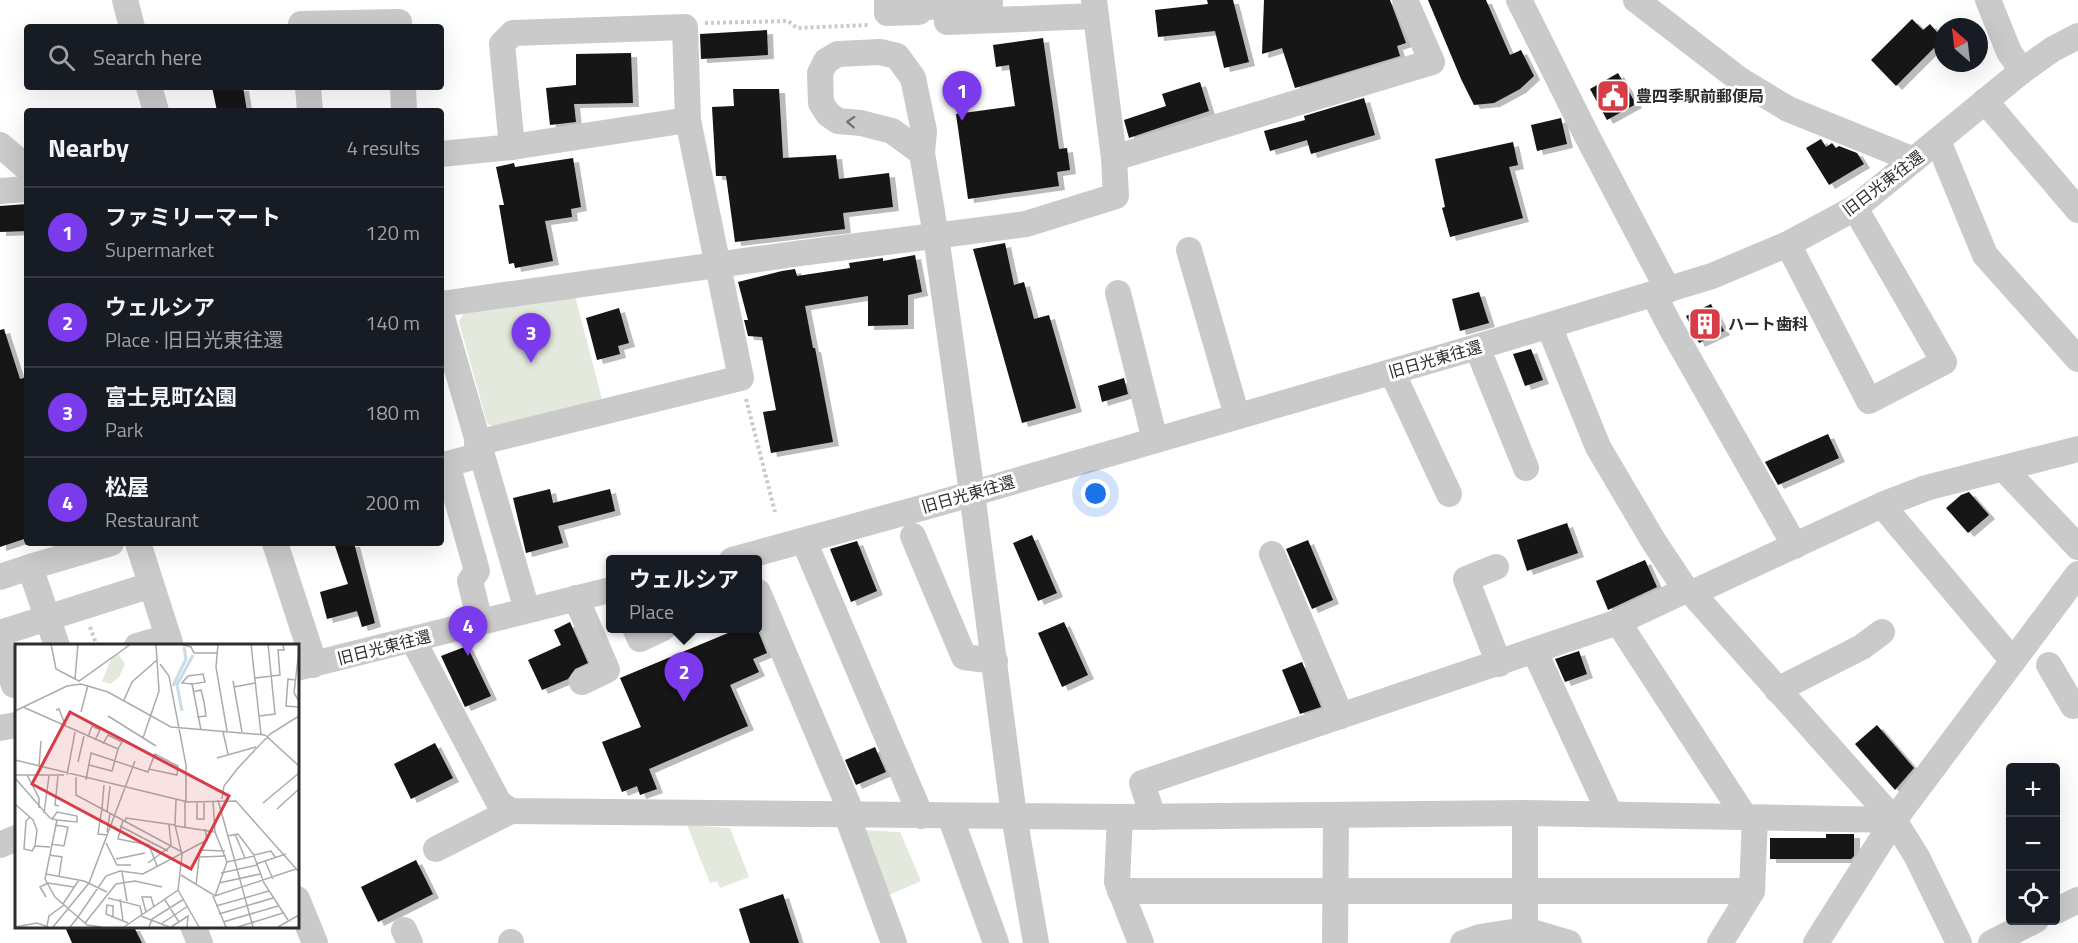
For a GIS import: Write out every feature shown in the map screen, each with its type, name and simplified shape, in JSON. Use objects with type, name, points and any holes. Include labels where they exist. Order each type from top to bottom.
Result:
[{"type":"street","points":[[125,0],[131,24]]},
{"type":"street","points":[[887,0],[887,13],[919,12],[920,7],[990,5],[990,0]]},
{"type":"street","points":[[1114,158],[1432,62],[1405,0]]},
{"type":"street","points":[[1519,0],[1661,292],[1670,326],[1795,546]]},
{"type":"street","points":[[1636,0],[1740,80],[1788,109],[1914,160]]},
{"type":"street","points":[[1988,0],[2009,52],[2022,71]]},
{"type":"street","points":[[444,304],[1026,224],[1116,196],[1114,158],[1095,8],[947,22]]},
{"type":"street","points":[[301,24],[399,22],[399,24]]},
{"type":"street","points":[[480,622],[470,581],[477,571],[447,464],[479,449],[741,378],[688,120],[686,27],[513,33],[502,44],[512,147]]},
{"type":"street","name":"旧日光東往還","points":[[753,555],[1477,348],[1722,272],[1788,244],[1856,208],[2022,71],[2053,49],[2078,36]]},
{"type":"street","points":[[922,153],[892,131],[880,126],[838,121],[828,114],[821,103],[820,93],[820,73],[826,61],[838,54],[880,52],[897,56],[913,78],[924,131],[922,153],[972,493],[1014,816],[1036,943]]},
{"type":"street","points":[[880,126],[904,107],[913,78]]},
{"type":"street","points":[[150,90],[155,108]]},
{"type":"street","points":[[308,90],[310,108]]},
{"type":"street","points":[[403,90],[404,108]]},
{"type":"street","points":[[1984,101],[2078,210]]},
{"type":"street","points":[[444,154],[512,147],[688,120]]},
{"type":"street","points":[[1938,141],[1985,255],[2078,359]]},
{"type":"street","points":[[0,145],[24,165]]},
{"type":"street","points":[[0,191],[24,189]]},
{"type":"street","points":[[1788,244],[1869,401],[1944,363],[1856,208]]},
{"type":"street","points":[[1189,250],[1237,416]]},
{"type":"street","points":[[1118,293],[1155,440]]},
{"type":"street","points":[[444,325],[527,610]]},
{"type":"street","points":[[1549,326],[1598,447],[1654,542],[1689,591],[1894,820],[1917,857],[1959,943]]},
{"type":"street","points":[[1477,348],[1526,468]]},
{"type":"street","points":[[1392,372],[1449,494]]},
{"type":"street","points":[[1153,817],[1142,783],[1499,664],[1617,622],[1795,546],[1882,505],[1926,488],[2005,470],[2078,449]]},
{"type":"street","points":[[2005,470],[2078,547]]},
{"type":"street","points":[[1882,505],[2013,661]]},
{"type":"street","points":[[913,536],[964,657],[995,661]]},
{"type":"street","points":[[804,541],[921,816]]},
{"type":"street","points":[[0,577],[101,546]]},
{"type":"street","points":[[139,546],[169,641],[150,644]]},
{"type":"street","points":[[276,546],[310,650],[305,666]]},
{"type":"street","points":[[1272,554],[1341,716]]},
{"type":"street","points":[[30,567],[56,644]]},
{"type":"street","points":[[1496,567],[1466,579],[1499,664]]},
{"type":"street","points":[[1816,943],[1894,820],[2078,574]]},
{"type":"street","points":[[0,633],[152,585]]},
{"type":"street","name":"旧日光東往還","points":[[305,666],[606,591]]},
{"type":"street","points":[[576,598],[607,670],[582,682]]},
{"type":"street","points":[[762,602],[849,813],[894,943]]},
{"type":"street","points":[[1617,622],[1750,817],[1752,891],[1720,943]]},
{"type":"street","points":[[1777,690],[1862,647],[1882,632]]},
{"type":"street","points":[[637,633],[640,639],[653,633]]},
{"type":"street","points":[[413,640],[499,803],[511,811]]},
{"type":"street","points":[[0,646],[8,677]]},
{"type":"street","points":[[1534,651],[1610,814]]},
{"type":"street","points":[[2049,665],[2076,709]]},
{"type":"street","points":[[0,728],[15,725]]},
{"type":"street","points":[[436,849],[511,811],[1120,817],[1525,813],[1894,820]]},
{"type":"street","points":[[1525,813],[1525,930]]},
{"type":"street","points":[[950,816],[996,943]]},
{"type":"street","points":[[1335,943],[1336,816]]},
{"type":"street","points":[[1120,817],[1117,882],[1141,943]]},
{"type":"street","points":[[0,845],[15,838]]},
{"type":"street","points":[[1120,891],[1752,891]]},
{"type":"street","points":[[2060,909],[2078,900]]},
{"type":"street","points":[[298,901],[315,943]]},
{"type":"street","points":[[1991,943],[2028,925]]},
{"type":"street","points":[[193,928],[200,943]]},
{"type":"street","points":[[1463,943],[1525,930],[1569,943]]},
{"type":"path","points":[[686,27],[693,28],[700,23],[788,21],[797,28],[873,25]]},
{"type":"path","points":[[741,378],[776,512]]},
{"type":"shaded area","points":[[575,296],[603,403],[496,429],[487,423],[459,322],[465,311]]},
{"type":"shaded area","points":[[687,825],[730,828],[749,877],[720,888],[717,881],[710,883]]},
{"type":"shaded area","points":[[861,830],[900,832],[921,881],[889,895]]},
{"type":"building","points":[[1207,0],[1233,0],[1249,62],[1224,68],[1215,31],[1158,37],[1155,10],[1208,4]]},
{"type":"building","points":[[1264,0],[1390,0],[1406,43],[1397,46],[1400,56],[1295,88],[1282,48],[1262,54]]},
{"type":"building","points":[[1428,0],[1486,0],[1510,55],[1521,50],[1534,76],[1520,89],[1494,103],[1474,105]]},
{"type":"building","points":[[1912,19],[1923,30],[1930,24],[1934,29],[1934,48],[1896,86],[1871,60]]},
{"type":"building","points":[[767,30],[768,55],[701,59],[700,34]]},
{"type":"building","points":[[1043,38],[1059,149],[1067,148],[1070,170],[1057,172],[1059,186],[968,199],[956,114],[1015,106],[1009,65],[996,67],[993,45]]},
{"type":"building","points":[[631,53],[633,103],[574,104],[576,122],[550,125],[546,88],[576,85],[576,54]]},
{"type":"building","points":[[1618,73],[1636,104],[1607,120],[1590,89]]},
{"type":"building","points":[[1200,82],[1209,111],[1129,138],[1124,120],[1166,106],[1162,94]]},
{"type":"building","points":[[733,89],[779,89],[783,158],[836,155],[839,179],[889,173],[893,207],[843,213],[845,229],[735,242],[726,176],[716,176],[712,107],[734,106]]},
{"type":"building","points":[[213,90],[244,90],[246,108],[216,108]]},
{"type":"building","points":[[1364,98],[1375,135],[1311,154],[1307,140],[1270,151],[1264,131],[1305,120],[1304,116]]},
{"type":"building","points":[[1561,118],[1567,144],[1537,151],[1531,125]]},
{"type":"building","points":[[1821,139],[1826,147],[1832,143],[1836,148],[1839,146],[1857,153],[1864,164],[1829,185],[1806,148]]},
{"type":"building","points":[[1513,142],[1518,165],[1509,167],[1523,218],[1450,237],[1442,208],[1445,207],[1435,159]]},
{"type":"building","points":[[573,158],[581,207],[571,209],[572,217],[545,221],[553,261],[515,268],[514,263],[509,264],[499,205],[504,205],[496,167],[514,163],[515,167]]},
{"type":"building","points":[[24,204],[24,231],[0,232],[0,206]]},
{"type":"building","points":[[1005,243],[1014,285],[1024,282],[1034,319],[1049,315],[1076,408],[1022,423],[973,249]]},
{"type":"building","points":[[915,255],[922,292],[908,295],[908,325],[868,326],[868,296],[805,306],[833,442],[771,453],[763,412],[776,410],[762,337],[748,336],[744,320],[748,320],[738,282],[795,269],[797,276],[850,268],[849,263],[883,258],[883,261]]},
{"type":"building","points":[[1479,292],[1489,323],[1460,331],[1452,299]]},
{"type":"building","name":"ハート歯科","points":[[1711,304],[1724,331],[1699,343],[1686,316]]},
{"type":"building","points":[[619,308],[629,343],[618,346],[620,354],[597,360],[586,318]]},
{"type":"building","points":[[4,329],[20,379],[24,378],[24,539],[0,547],[0,330]]},
{"type":"building","points":[[1531,349],[1543,380],[1525,386],[1513,354]]},
{"type":"building","points":[[1124,378],[1128,394],[1102,402],[1098,386]]},
{"type":"building","points":[[1828,434],[1839,458],[1778,485],[1765,462]]},
{"type":"building","points":[[550,489],[553,503],[610,489],[615,511],[558,526],[563,543],[526,553],[513,498]]},
{"type":"building","points":[[1969,492],[1989,515],[1968,533],[1946,508],[1961,495]]},
{"type":"building","points":[[1567,523],[1578,553],[1527,571],[1517,540]]},
{"type":"building","points":[[1032,535],[1057,593],[1038,601],[1013,543]]},
{"type":"building","points":[[1308,540],[1333,600],[1312,609],[1286,549]]},
{"type":"building","points":[[857,541],[877,591],[851,602],[830,549]]},
{"type":"building","points":[[335,546],[355,546],[375,623],[362,627],[357,611],[327,619],[320,592],[348,584]]},
{"type":"building","points":[[1645,560],[1657,587],[1608,610],[1596,581]]},
{"type":"building","points":[[570,622],[588,663],[575,669],[568,679],[542,690],[528,660],[561,645],[554,630]]},
{"type":"building","points":[[1064,622],[1088,675],[1062,687],[1038,633]]},
{"type":"building","points":[[728,633],[759,633],[767,653],[753,659],[759,672],[730,685],[748,726],[649,769],[657,789],[640,795],[637,786],[622,792],[602,742],[641,727],[620,678]]},
{"type":"building","points":[[467,646],[491,696],[465,707],[441,656]]},
{"type":"building","points":[[1579,651],[1587,674],[1565,682],[1555,659]]},
{"type":"building","points":[[1302,662],[1321,707],[1300,714],[1282,670]]},
{"type":"building","points":[[1877,725],[1914,768],[1895,790],[1855,744]]},
{"type":"building","points":[[435,743],[453,778],[411,799],[394,764]]},
{"type":"building","points":[[875,747],[886,772],[856,785],[845,760]]},
{"type":"building","points":[[1826,834],[1854,834],[1854,856],[1851,859],[1770,859],[1770,838],[1826,838]]},
{"type":"building","points":[[416,860],[433,894],[378,922],[361,887]]},
{"type":"building","points":[[783,894],[799,943],[750,943],[739,909]]},
{"type":"building","points":[[65,928],[134,928],[142,943],[72,943]]},
{"type":"place","name":"豊四季駅前郵便局","points":[[1613,96]]},
{"type":"place","name":"ファミリーマート","points":[[962,121]]},
{"type":"place","name":"ハート歯科","points":[[1705,324]]},
{"type":"place","name":"富士見町公園","points":[[531,363]]},
{"type":"place","name":"松屋","points":[[468,656]]},
{"type":"place","name":"ウェルシア","points":[[684,702]]}]
